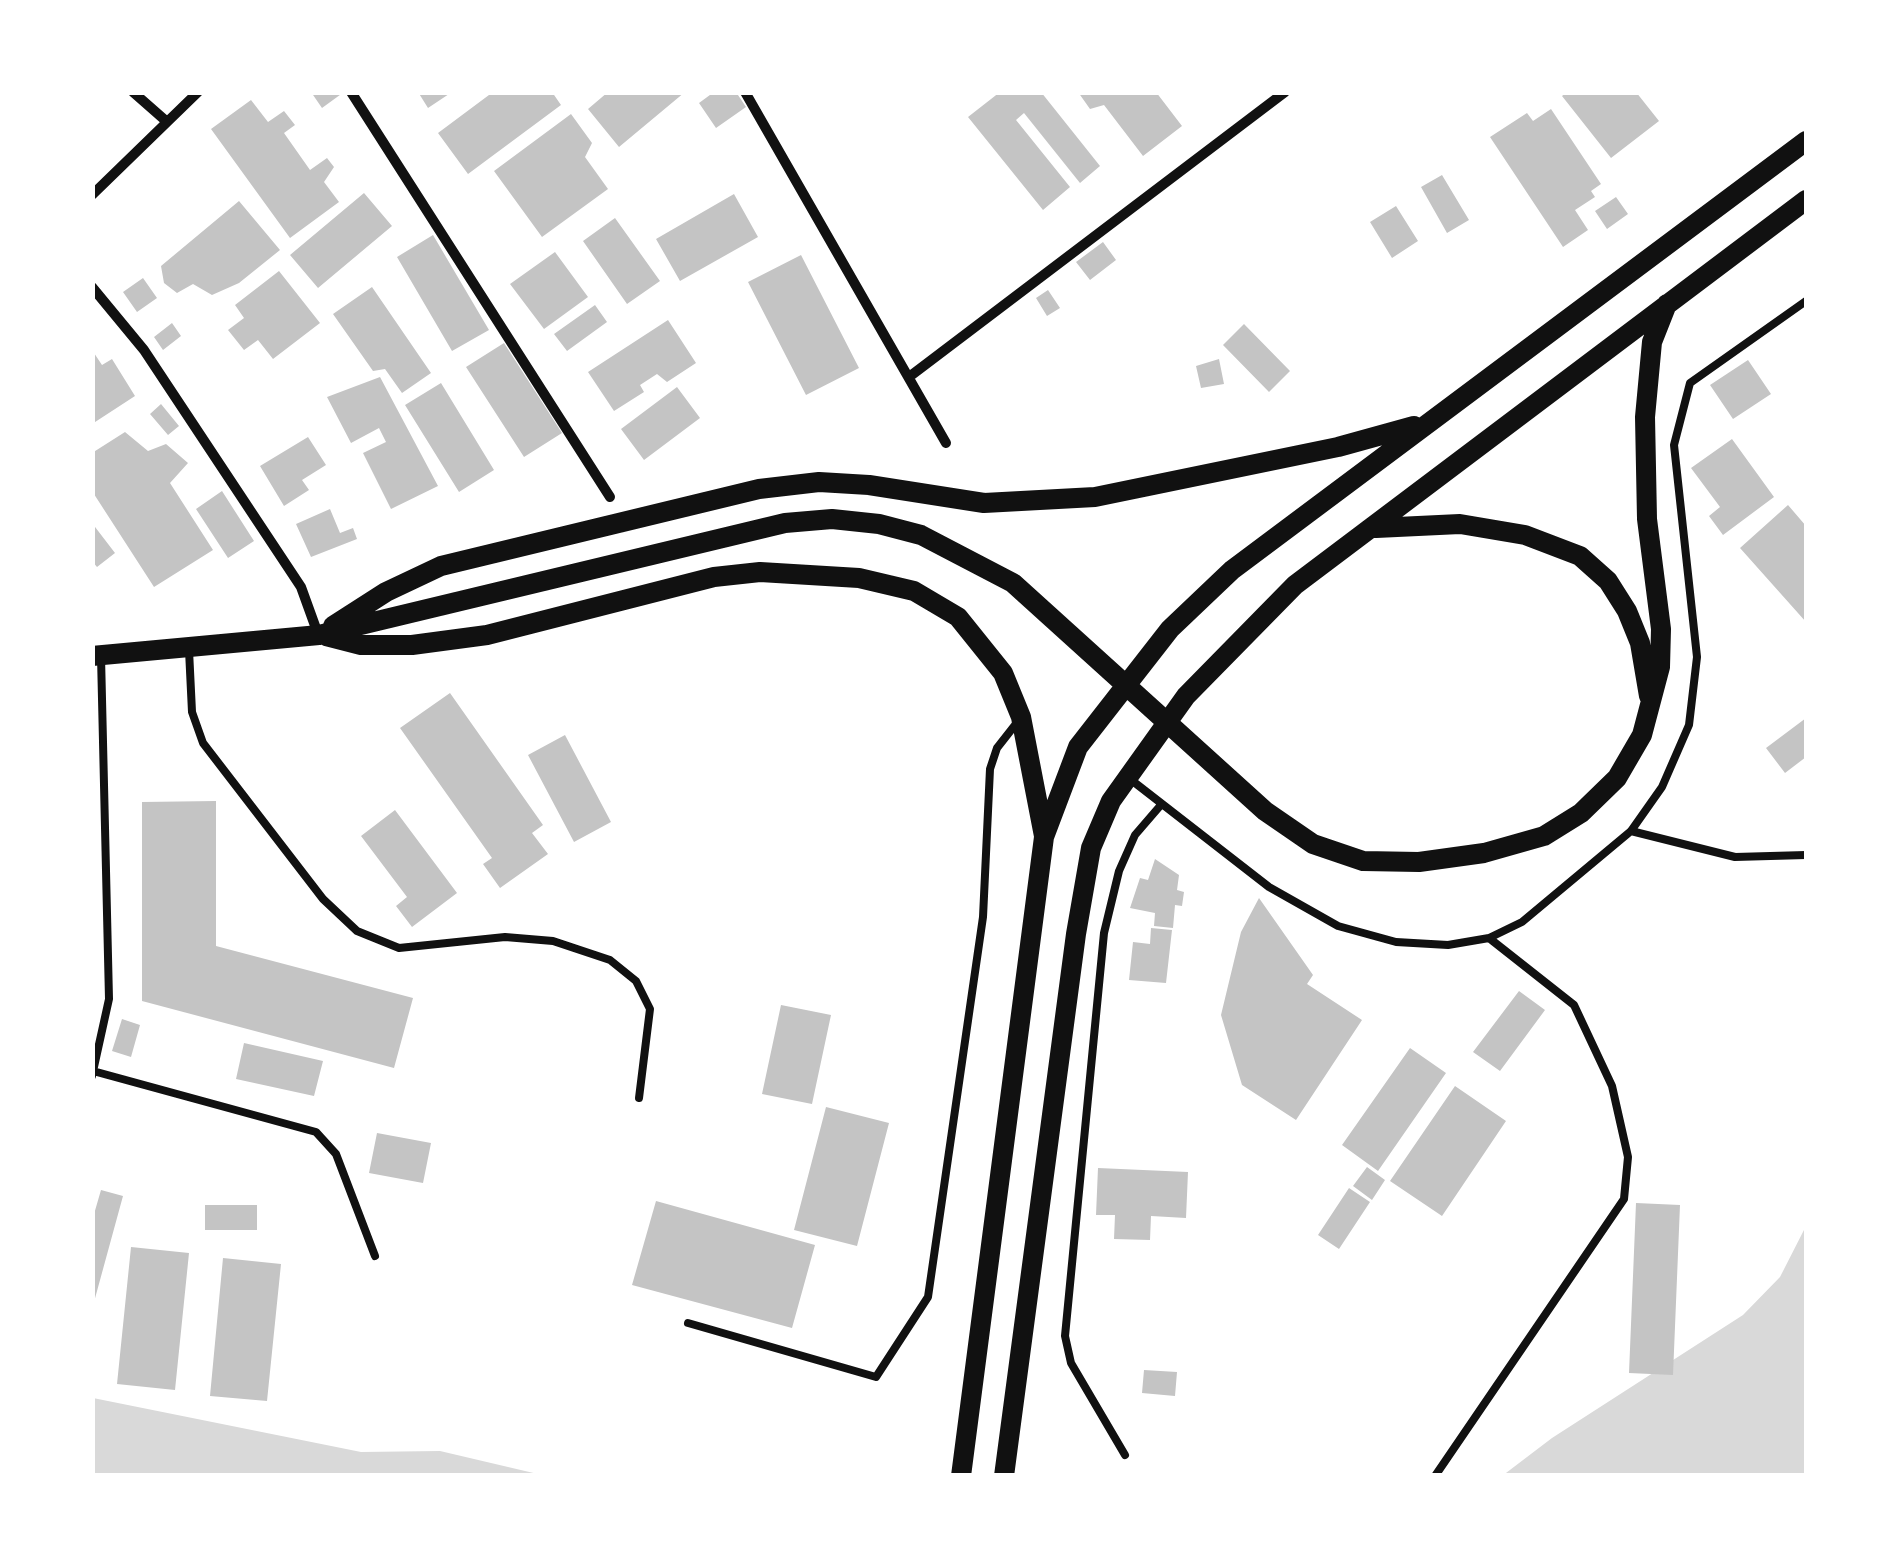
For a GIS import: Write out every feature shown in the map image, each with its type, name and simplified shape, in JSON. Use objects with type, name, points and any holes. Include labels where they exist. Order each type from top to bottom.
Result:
[{"type":"main road","points":[[961,1476],[1044,836],[1078,747],[1170,629],[1232,570],[1806,141]]},
{"type":"main road","points":[[1004,1476],[1091,848],[1110,801],[1186,696],[1295,585],[1806,200]]},
{"type":"main road","points":[[97,656],[319,635],[722,536],[832,519],[879,524],[922,535],[1013,584],[1264,811],[1312,844],[1363,861],[1419,862],[1484,853],[1544,836],[1581,813],[1617,778],[1642,735],[1651,707],[1661,630],[1647,519],[1644,417],[1652,342],[1668,304]]},
{"type":"main road","points":[[319,635],[386,592],[441,566],[759,489],[819,482],[869,485],[984,503],[1096,497],[1338,447],[1437,418]]},
{"type":"main road","points":[[1374,528],[1460,524],[1524,535],[1580,556],[1608,581],[1627,610],[1640,642],[1651,707]]},
{"type":"main road","points":[[319,635],[361,644],[412,646],[487,635],[714,577],[760,572],[859,578],[914,591],[958,617],[1003,673],[1021,717],[1044,836]]},
{"type":"street","points":[[134,92],[166,121]]},
{"type":"street","points":[[92,195],[198,92]]},
{"type":"street","points":[[351,92],[610,497]]},
{"type":"street","points":[[909,377],[1285,92]]},
{"type":"street","points":[[746,93],[946,443]]},
{"type":"street","points":[[92,287],[144,350],[301,586],[319,635]]},
{"type":"lane","points":[[1127,776],[1160,806],[1269,887],[1338,926],[1396,942],[1448,945],[1488,938],[1522,922],[1631,830],[1662,788],[1689,725],[1697,657],[1674,445],[1681,408],[1690,383],[1806,301]]},
{"type":"lane","points":[[189,650],[192,712],[203,743],[323,898],[358,931],[399,948],[505,937],[553,941],[610,960],[636,981],[650,1009],[639,1098]]},
{"type":"lane","points":[[97,656],[109,999],[93,1074],[316,1132],[336,1154],[375,1256]]},
{"type":"lane","points":[[688,1322],[876,1377],[928,1296],[984,918],[990,770],[997,748],[1021,717]]},
{"type":"lane","points":[[1125,1455],[1071,1362],[1065,1336],[1104,934],[1119,871],[1136,835],[1160,806]]},
{"type":"lane","points":[[1631,830],[1735,857],[1806,856]]},
{"type":"lane","points":[[1435,1476],[1624,1199],[1628,1157],[1612,1086],[1574,1006],[1488,938]]},
{"type":"shaded area","points":[[1806,1226],[1806,1475],[1502,1476],[1552,1438],[1743,1315],[1780,1277]]},
{"type":"shaded area","points":[[93,1398],[361,1452],[440,1451],[542,1475],[93,1475]]},
{"type":"building","points":[[311,92],[344,92],[322,108]]},
{"type":"building","points":[[418,92],[452,92],[428,108]]},
{"type":"building","points":[[493,92],[552,92],[561,105],[468,174],[438,133]]},
{"type":"building","points":[[608,92],[685,92],[619,147],[588,109]]},
{"type":"building","points":[[714,92],[736,92],[746,107],[716,128],[699,103]]},
{"type":"building","points":[[1000,92],[1041,92],[1100,166],[1080,183],[1024,113],[1016,120],[1070,187],[1043,210],[968,117]]},
{"type":"building","points":[[1078,92],[1156,92],[1182,126],[1143,156],[1104,105],[1090,109]]},
{"type":"building","points":[[1567,92],[1636,92],[1659,121],[1611,158],[1562,96]]},
{"type":"building","points":[[251,100],[268,122],[284,111],[295,125],[284,133],[310,170],[327,158],[334,167],[324,182],[339,202],[290,238],[211,129]]},
{"type":"building","points":[[1551,109],[1601,184],[1591,191],[1595,197],[1575,210],[1588,230],[1563,247],[1490,137],[1527,113],[1533,121]]},
{"type":"building","points":[[571,114],[592,143],[585,157],[608,189],[542,237],[494,171]]},
{"type":"building","points":[[1442,175],[1469,220],[1447,233],[1421,187]]},
{"type":"building","points":[[364,193],[392,226],[318,288],[290,255]]},
{"type":"building","points":[[734,194],[758,237],[680,281],[656,239]]},
{"type":"building","points":[[1616,197],[1628,214],[1607,229],[1595,211]]},
{"type":"building","points":[[239,201],[280,250],[239,283],[212,295],[193,284],[177,293],[164,283],[161,266]]},
{"type":"building","points":[[1396,206],[1418,241],[1392,258],[1370,222]]},
{"type":"building","points":[[615,218],[660,281],[627,304],[583,241]]},
{"type":"building","points":[[433,235],[489,330],[452,351],[397,257]]},
{"type":"building","points":[[1103,242],[1116,260],[1090,280],[1076,262]]},
{"type":"building","points":[[555,252],[588,297],[544,329],[510,284]]},
{"type":"building","points":[[801,255],[859,368],[806,395],[748,282]]},
{"type":"building","points":[[279,271],[320,323],[273,359],[258,340],[244,350],[228,330],[244,318],[235,305]]},
{"type":"building","points":[[143,278],[157,298],[137,312],[123,292]]},
{"type":"building","points":[[372,287],[431,373],[402,393],[385,369],[373,371],[333,314]]},
{"type":"building","points":[[1048,290],[1060,308],[1047,316],[1036,298]]},
{"type":"building","points":[[595,305],[607,322],[567,351],[554,334]]},
{"type":"building","points":[[668,320],[696,363],[667,382],[657,374],[640,385],[644,392],[614,411],[588,372]]},
{"type":"building","points":[[172,323],[181,336],[163,350],[154,337]]},
{"type":"building","points":[[1244,324],[1290,371],[1269,392],[1223,345]]},
{"type":"building","points":[[504,343],[562,433],[524,457],[466,367]]},
{"type":"building","points":[[92,350],[102,365],[112,359],[135,396],[92,424]]},
{"type":"building","points":[[1219,359],[1224,384],[1201,388],[1196,366]]},
{"type":"building","points":[[1748,360],[1771,394],[1733,419],[1710,385]]},
{"type":"building","points":[[380,377],[438,486],[391,509],[363,453],[386,442],[379,428],[351,443],[327,397]]},
{"type":"building","points":[[441,383],[494,470],[459,492],[405,405]]},
{"type":"building","points":[[677,387],[700,418],[644,460],[621,429]]},
{"type":"building","points":[[161,404],[179,426],[168,435],[150,414]]},
{"type":"building","points":[[125,432],[148,451],[166,444],[188,463],[170,483],[213,550],[154,587],[92,491],[92,453]]},
{"type":"building","points":[[308,437],[326,465],[302,480],[309,490],[284,506],[260,466]]},
{"type":"building","points":[[1732,439],[1774,497],[1723,535],[1709,516],[1720,507],[1691,468]]},
{"type":"building","points":[[222,491],[254,541],[228,558],[196,509]]},
{"type":"building","points":[[1788,505],[1806,526],[1806,622],[1740,548]]},
{"type":"building","points":[[330,509],[340,533],[353,528],[357,539],[311,557],[296,524]]},
{"type":"building","points":[[92,523],[115,553],[97,567],[92,561]]},
{"type":"building","points":[[450,693],[543,825],[532,833],[548,854],[500,888],[483,864],[492,858],[400,728]]},
{"type":"building","points":[[1806,718],[1806,757],[1785,773],[1766,748]]},
{"type":"building","points":[[565,735],[611,822],[574,842],[528,755]]},
{"type":"building","points":[[216,801],[216,946],[413,998],[394,1068],[142,1001],[142,802]]},
{"type":"building","points":[[395,810],[457,893],[412,927],[396,906],[407,897],[361,836]]},
{"type":"building","points":[[1155,859],[1179,875],[1177,890],[1184,892],[1182,906],[1175,905],[1173,928],[1154,926],[1155,913],[1130,908],[1140,878],[1148,880]]},
{"type":"building","points":[[1259,898],[1313,975],[1307,984],[1362,1020],[1296,1120],[1242,1085],[1221,1015],[1241,932]]},
{"type":"building","points":[[1151,928],[1172,930],[1166,983],[1129,980],[1133,942],[1150,944]]},
{"type":"building","points":[[1519,991],[1545,1010],[1500,1071],[1473,1052]]},
{"type":"building","points":[[781,1005],[831,1015],[812,1104],[762,1094]]},
{"type":"building","points":[[122,1019],[140,1025],[131,1057],[112,1051]]},
{"type":"building","points":[[244,1043],[323,1061],[314,1096],[236,1079]]},
{"type":"building","points":[[1410,1048],[1446,1073],[1378,1171],[1342,1145]]},
{"type":"building","points":[[1455,1086],[1506,1121],[1442,1216],[1390,1181]]},
{"type":"building","points":[[826,1107],[889,1123],[857,1246],[794,1230]]},
{"type":"building","points":[[377,1133],[431,1143],[423,1183],[369,1173]]},
{"type":"building","points":[[1367,1167],[1385,1180],[1372,1200],[1353,1186]]},
{"type":"building","points":[[1098,1168],[1188,1172],[1186,1218],[1151,1216],[1150,1240],[1114,1239],[1115,1215],[1096,1215]]},
{"type":"building","points":[[1349,1188],[1370,1202],[1339,1249],[1318,1235]]},
{"type":"building","points":[[101,1190],[123,1196],[94,1302],[92,1221]]},
{"type":"building","points":[[656,1201],[815,1245],[792,1328],[632,1285]]},
{"type":"building","points":[[1636,1203],[1680,1205],[1673,1375],[1629,1373]]},
{"type":"building","points":[[205,1205],[257,1205],[257,1230],[205,1230]]},
{"type":"building","points":[[131,1247],[189,1253],[175,1390],[117,1384]]},
{"type":"building","points":[[223,1258],[281,1264],[267,1401],[210,1396]]},
{"type":"building","points":[[1144,1370],[1177,1372],[1175,1396],[1142,1393]]}]
